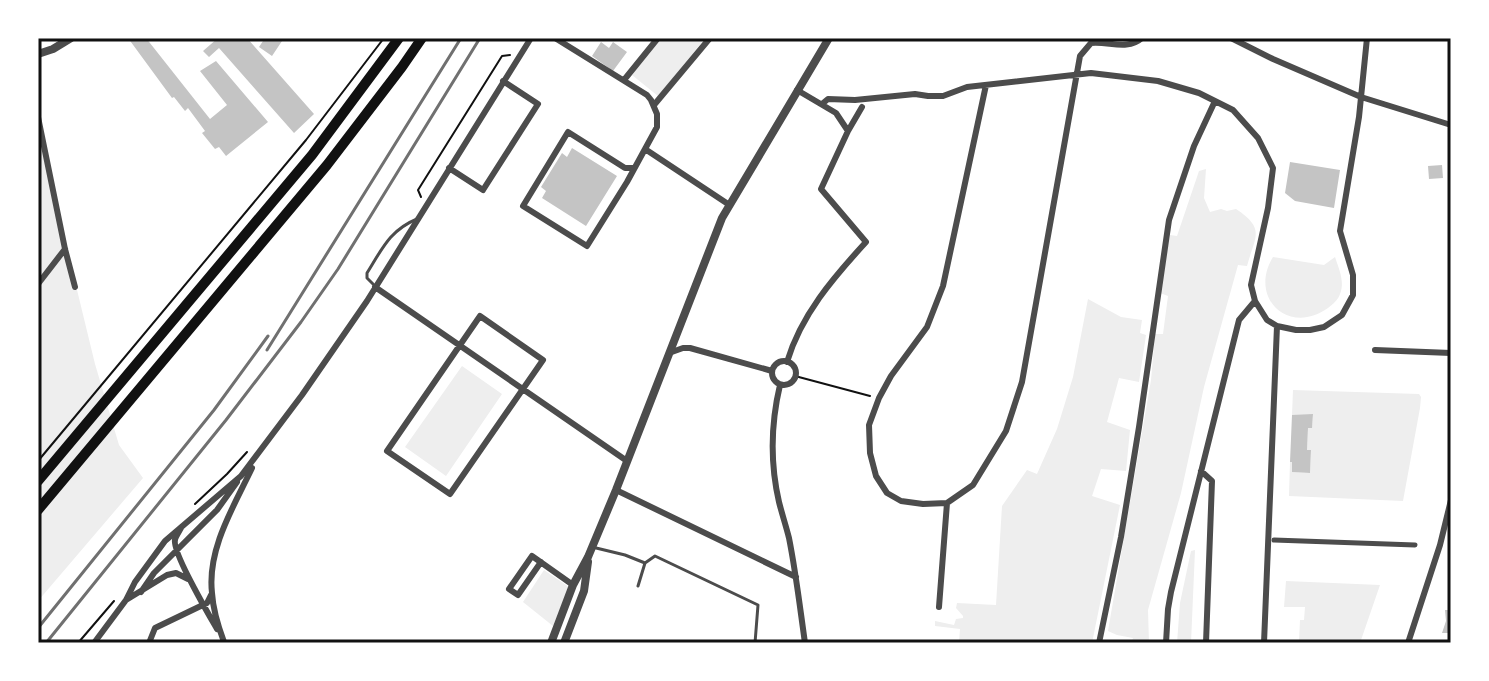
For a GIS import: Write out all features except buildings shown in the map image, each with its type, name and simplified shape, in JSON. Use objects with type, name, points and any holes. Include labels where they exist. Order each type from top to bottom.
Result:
[{"type":"highway","points":[[38,481],[312,155],[399,38]]},
{"type":"highway","points":[[38,510],[327,165],[422,38]]},
{"type":"street","points":[[38,54],[71,38]]},
{"type":"street","points":[[141,592],[154,573],[217,510],[302,395],[375,287],[531,38]]},
{"type":"street","points":[[555,38],[647,95],[657,114],[657,127],[627,182],[587,246],[523,206],[568,132],[625,168],[633,168]]},
{"type":"street","points":[[624,80],[658,38]]},
{"type":"street","points":[[654,105],[710,38]]},
{"type":"street","points":[[551,643],[573,585],[616,490],[728,204],[829,38]]},
{"type":"street","points":[[986,85],[943,286],[927,327],[891,376],[869,425],[870,453],[876,476],[887,493],[901,501],[947,503],[973,485],[1006,431],[1022,382],[1080,56],[1091,43],[1124,46],[1142,38]]},
{"type":"street","points":[[1231,38],[1361,97],[1451,125]]},
{"type":"street","points":[[822,104],[828,99],[855,100],[915,94],[943,96],[967,87],[1078,73],[1158,81],[1199,93],[1233,110],[1258,138],[1273,168],[1268,208],[1251,285],[1255,301],[1267,320],[1277,326],[1296,330],[1324,327],[1342,315],[1353,295],[1353,275],[1340,231],[1367,38]]},
{"type":"street","points":[[449,168],[483,190],[538,104],[503,81]]},
{"type":"street","points":[[797,90],[836,113],[848,131]]},
{"type":"street","points":[[1099,643],[1121,537],[1169,220],[1194,146],[1215,101]]},
{"type":"street","points":[[787,362],[804,323],[830,282],[866,242],[821,189],[862,107]]},
{"type":"street","points":[[38,117],[75,287]]},
{"type":"street","points":[[645,149],[728,204]]},
{"type":"street","points":[[38,284],[65,249]]},
{"type":"street","points":[[375,287],[627,461]]},
{"type":"street","points":[[1166,643],[1168,609],[1239,320],[1255,301]]},
{"type":"street","points":[[480,316],[543,360],[450,494],[387,451],[459,346],[480,316]]},
{"type":"street","points":[[1264,643],[1277,326]]},
{"type":"street","points":[[669,353],[690,348],[772,371]]},
{"type":"street","points":[[1375,350],[1451,353]]},
{"type":"street","points":[[787,362],[793,367],[795,376],[789,384],[780,385],[773,379],[772,371],[778,363],[787,362]]},
{"type":"street","points":[[780,385],[774,420],[774,469],[796,577],[805,643]]},
{"type":"street","points":[[224,643],[214,611],[211,576],[216,550],[256,457]]},
{"type":"street","points":[[1201,471],[1212,481],[1206,643]]},
{"type":"street","points":[[94,643],[123,596],[165,541],[241,476]]},
{"type":"street","points":[[616,490],[796,577]]},
{"type":"street","points":[[1408,643],[1440,545],[1451,500]]},
{"type":"street","points":[[939,607],[947,503]]},
{"type":"street","points":[[184,523],[175,538],[177,550],[224,643]]},
{"type":"street","points":[[1274,540],[1415,545]]},
{"type":"street","points":[[541,562],[518,595],[509,589],[532,556],[541,562],[573,585]]},
{"type":"street","points":[[564,643],[584,591],[588,557]]},
{"type":"street","points":[[123,596],[141,592],[170,574],[182,575],[191,581]]},
{"type":"street","points":[[149,643],[152,632],[159,625],[203,605],[209,601],[211,591]]},
{"type":"lane","points":[[375,287],[367,278],[367,273],[389,236],[417,219]]},
{"type":"lane","points":[[592,547],[645,563]]},
{"type":"lane","points":[[638,586],[645,563],[655,556],[758,605],[755,643]]},
{"type":"path","points":[[38,461],[306,140],[384,38]]},
{"type":"path","points":[[422,199],[418,190],[502,56],[512,54]]},
{"type":"path","points":[[795,376],[879,398]]},
{"type":"path","points":[[195,503],[255,444]]},
{"type":"path","points":[[78,643],[123,596]]},
{"type":"shaded area","points":[[662,38],[703,38],[703,41],[658,96],[632,75]]},
{"type":"shaded area","points":[[38,114],[95,364],[119,445],[143,478],[38,601]]},
{"type":"shaded area","points":[[1206,169],[1204,198],[1210,212],[1236,209],[1252,222],[1256,234],[1247,266],[1238,265],[1204,387],[1181,493],[1148,610],[1149,643],[1131,643],[1133,638],[1108,631],[1151,380],[1155,334],[1163,334],[1168,296],[1160,293],[1170,235],[1177,236],[1199,171]]},
{"type":"shaded area","points":[[1273,257],[1324,265],[1335,257],[1342,280],[1338,298],[1313,316],[1299,318],[1287,315],[1269,299],[1267,272]]},
{"type":"shaded area","points":[[1088,299],[1121,317],[1142,320],[1140,333],[1146,335],[1139,382],[1119,378],[1107,422],[1130,430],[1126,471],[1101,469],[1092,496],[1120,505],[1092,643],[959,643],[960,629],[935,626],[935,621],[954,625],[956,619],[963,618],[956,608],[957,603],[996,605],[1002,506],[1027,470],[1037,474],[1057,429],[1073,377]]},
{"type":"shaded area","points":[[462,366],[502,394],[446,476],[405,447]]},
{"type":"shaded area","points":[[1293,390],[1419,394],[1420,408],[1403,501],[1289,496],[1290,462],[1292,472],[1310,473],[1308,428],[1312,427],[1313,415],[1292,415]]},
{"type":"shaded area","points":[[1195,550],[1191,643],[1177,643],[1180,603],[1191,551]]},
{"type":"shaded area","points":[[544,570],[569,587],[553,626],[523,602]]},
{"type":"shaded area","points":[[1286,581],[1380,585],[1360,643],[1299,642],[1300,620],[1304,620],[1305,607],[1284,607]]},
{"type":"railway","points":[[267,350],[461,38]]},
{"type":"railway","points":[[46,643],[301,322],[338,269],[480,38]]},
{"type":"railway","points":[[38,628],[214,410],[268,336]]}]
